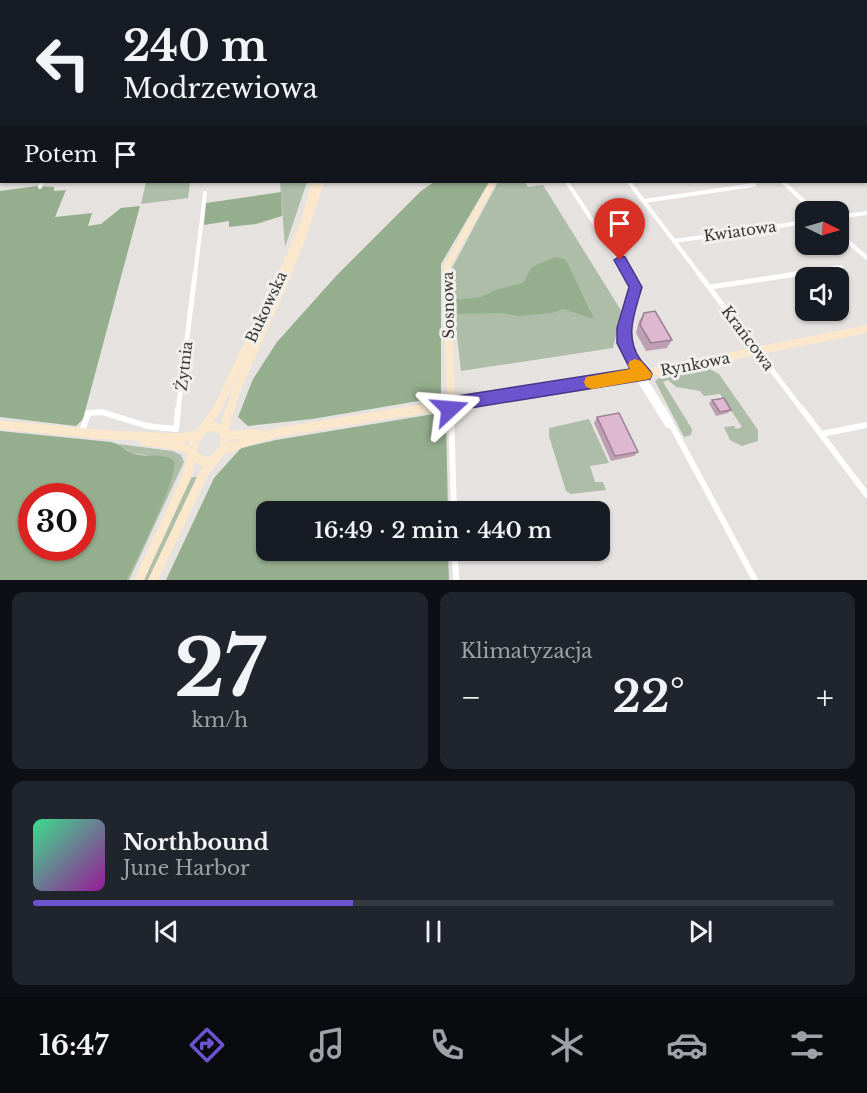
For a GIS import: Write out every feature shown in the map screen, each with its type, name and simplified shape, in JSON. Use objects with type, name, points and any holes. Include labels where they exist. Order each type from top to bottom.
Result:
[{"type":"street","points":[[40,187],[42,183]]},
{"type":"street","name":"Bukowska","points":[[204,430],[284,269],[304,221],[315,183]]},
{"type":"street","name":"Bukowska","points":[[225,432],[237,388],[298,250],[321,183]]},
{"type":"street","name":"Sosnowa","points":[[451,404],[448,264],[492,183]]},
{"type":"street","points":[[568,183],[635,287],[623,335],[627,350],[755,580]]},
{"type":"street","name":"Krańcowa","points":[[630,183],[867,495]]},
{"type":"street","points":[[784,183],[803,201]]},
{"type":"street","points":[[644,201],[754,184]]},
{"type":"street","name":"Żytnia","points":[[82,432],[88,413],[99,412],[147,426],[176,429],[205,193]]},
{"type":"street","points":[[849,215],[867,213]]},
{"type":"street","name":"Kwiatowa","points":[[675,241],[795,224]]},
{"type":"street","points":[[849,242],[867,258]]},
{"type":"street","points":[[710,287],[795,274]]},
{"type":"street","name":"Rynkowa","points":[[222,450],[232,444],[274,433],[640,374],[867,329]]},
{"type":"street","points":[[451,404],[454,501]]},
{"type":"street","points":[[0,425],[109,435],[180,446],[201,461],[212,461]]},
{"type":"street","points":[[821,434],[867,425]]},
{"type":"street","points":[[109,435],[180,438],[215,427],[225,432],[226,440],[222,450],[212,461],[191,497],[153,580]]},
{"type":"street","points":[[139,580],[188,474],[194,442],[204,430]]},
{"type":"street","name":"Rynkowa","points":[[225,432],[234,435],[274,433]]},
{"type":"street","points":[[455,561],[456,580]]},
{"type":"green space","points":[[146,183],[190,183],[188,198],[141,204]]},
{"type":"green space","points":[[280,183],[307,183],[285,247]]},
{"type":"green space","points":[[433,183],[488,183],[441,264],[441,395],[436,398],[312,419],[248,426],[238,417],[253,379],[277,342],[337,275],[421,191]]},
{"type":"green space","points":[[497,183],[526,183],[528,187],[543,185],[622,312],[613,348],[461,371],[453,301],[452,268]]},
{"type":"green space","points":[[37,186],[54,187],[54,191],[66,190],[55,217],[92,213],[88,226],[101,224],[121,208],[140,206],[83,419],[76,426],[0,417],[0,191]]},
{"type":"green space","points":[[281,192],[282,216],[256,224],[229,227],[229,221],[204,225],[206,203]]},
{"type":"green space","points":[[555,257],[566,260],[594,319],[563,309],[552,313],[517,316],[503,313],[455,314],[453,300],[481,297],[495,290],[523,283],[532,267]]},
{"type":"green space","points":[[708,368],[719,374],[758,430],[758,441],[742,446],[730,440],[724,427],[734,426],[736,429],[742,427],[720,394],[704,396],[700,391],[676,387],[668,380],[663,382],[692,429],[691,435],[684,437],[655,381],[661,377]]},
{"type":"green space","points":[[434,414],[446,420],[448,501],[256,501],[256,561],[448,561],[449,580],[166,580],[214,478],[241,448],[276,440]]},
{"type":"green space","points":[[589,419],[609,463],[590,466],[595,482],[603,482],[606,490],[571,494],[566,491],[549,436],[549,428]]},
{"type":"green space","points":[[0,431],[111,442],[137,455],[164,456],[174,461],[174,470],[164,500],[127,580],[0,580]]},
{"type":"green space","points":[[118,444],[172,451],[181,455],[184,462],[129,580],[127,580],[170,482],[171,459],[132,453]]},
{"type":"green space","points":[[190,477],[197,477],[148,580],[144,580]]},
{"type":"building","points":[[655,311],[672,340],[651,343],[640,325],[644,313]]},
{"type":"building","points":[[724,398],[731,410],[720,412],[712,400]]},
{"type":"building","points":[[619,413],[638,452],[615,456],[597,417]]},
{"type":"slow traffic","points":[[592,382],[644,374],[635,365]]},
{"type":"route","points":[[450,409],[451,404],[644,374],[636,366],[624,343],[624,328],[636,292],[632,279],[620,260]]}]
